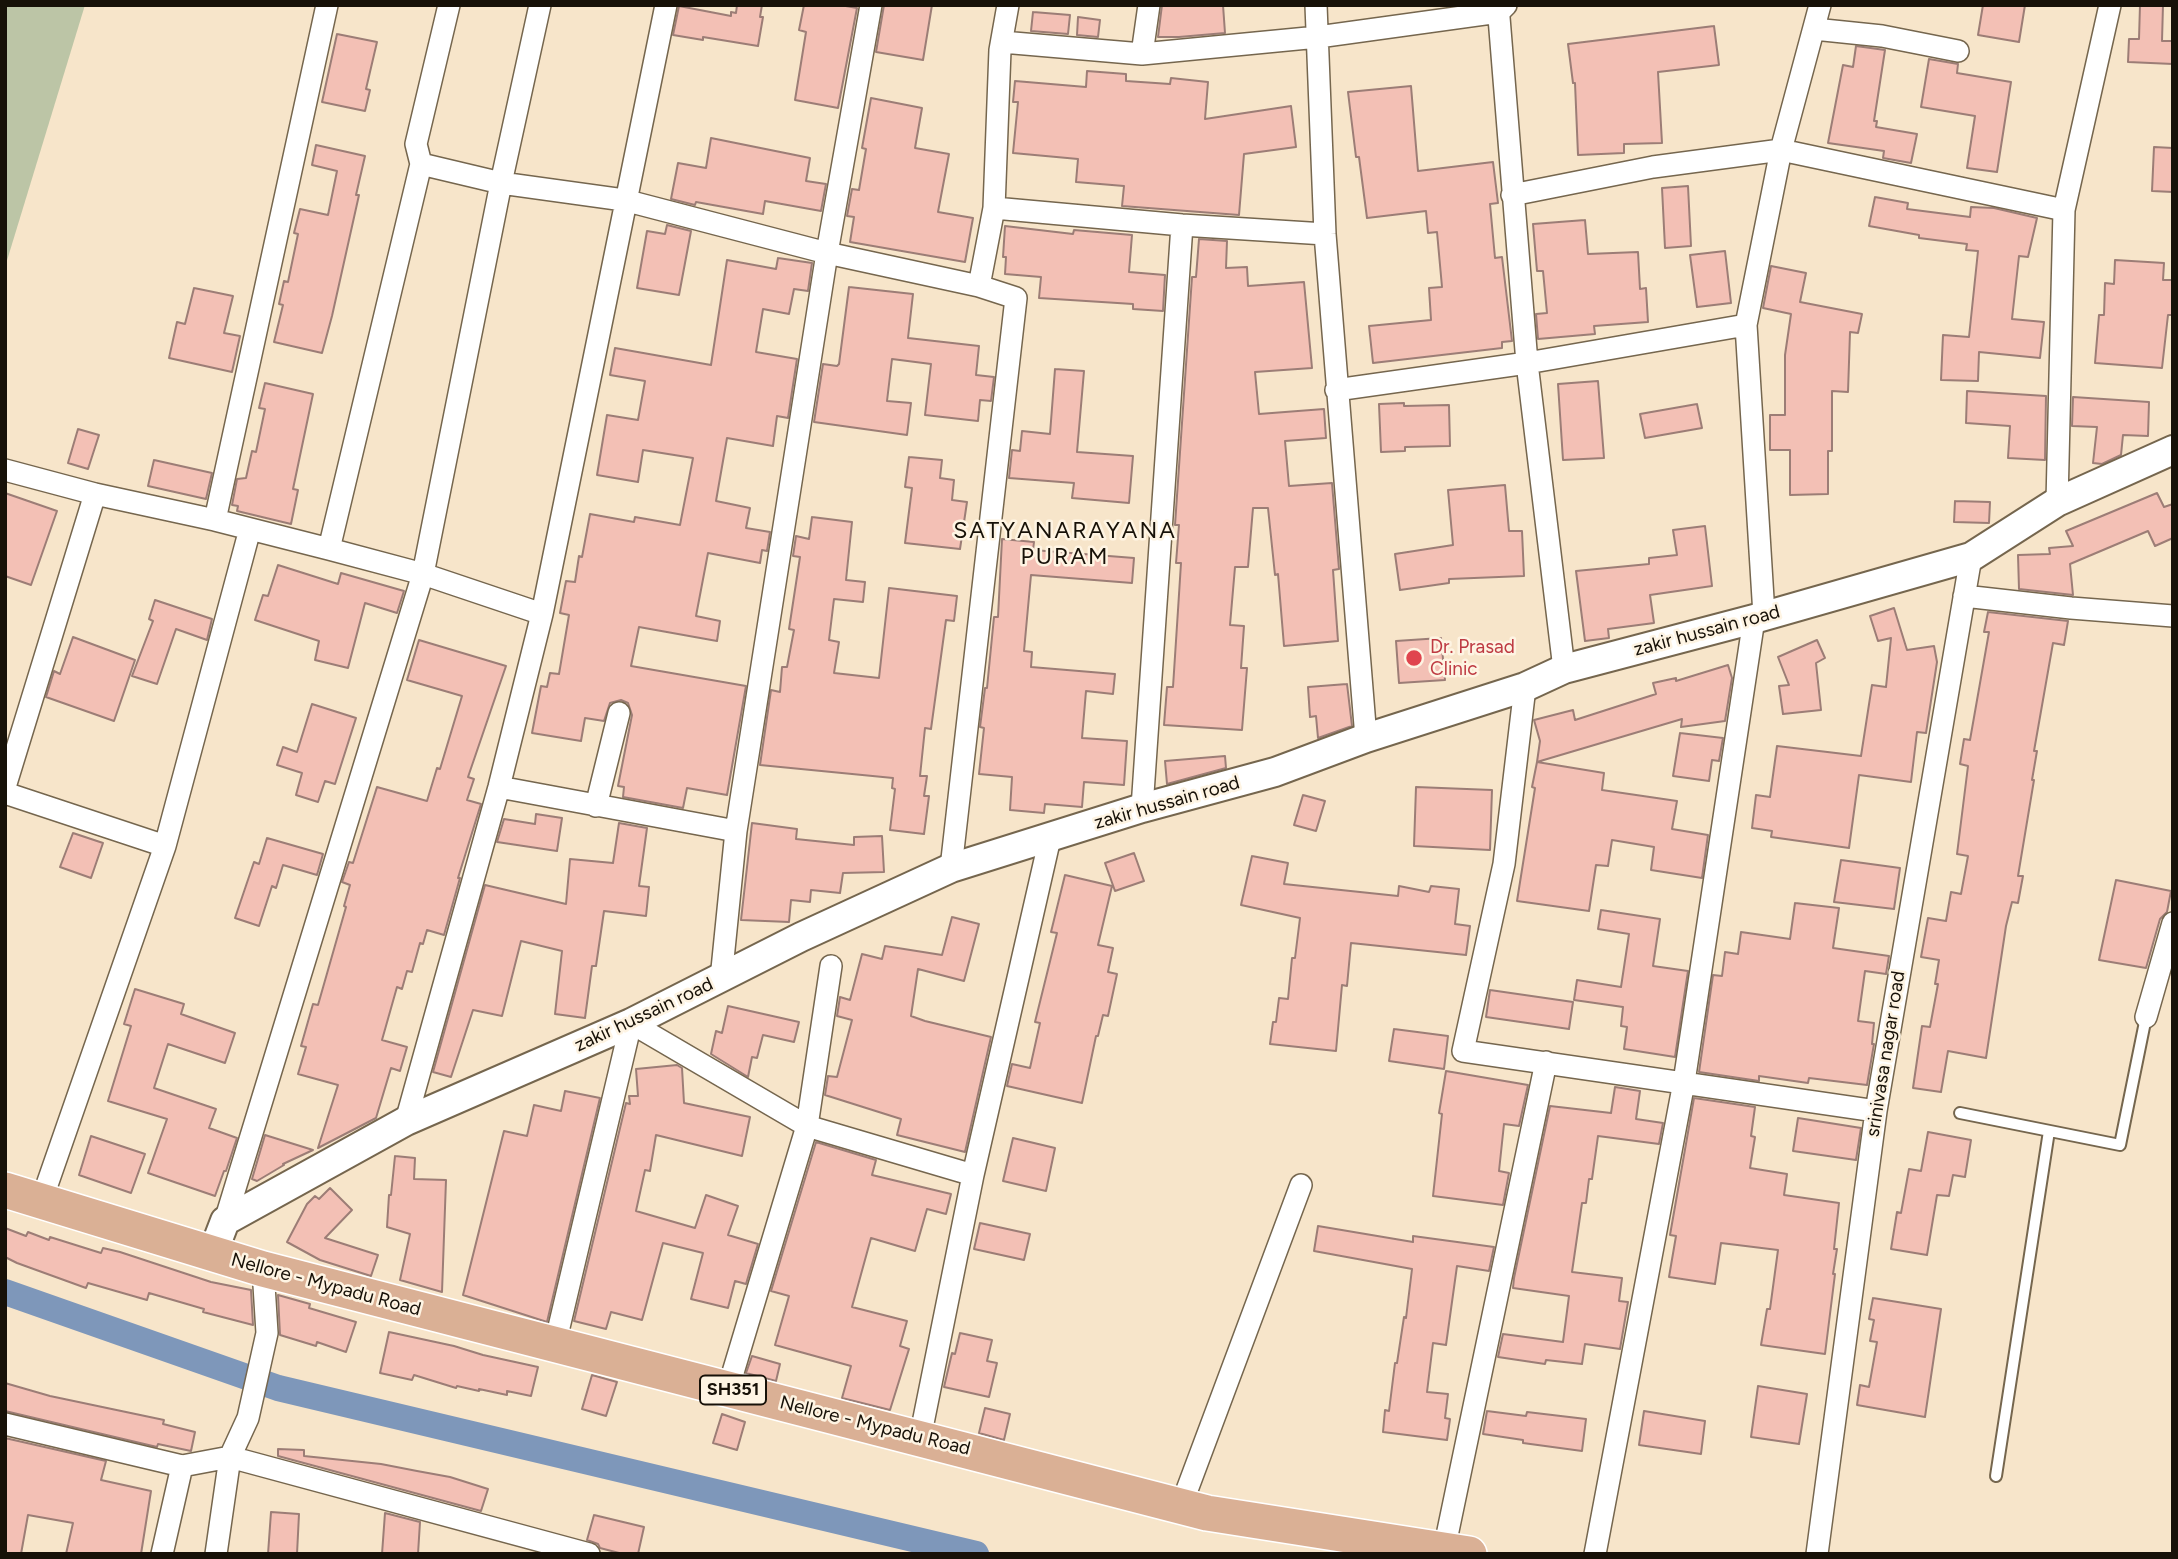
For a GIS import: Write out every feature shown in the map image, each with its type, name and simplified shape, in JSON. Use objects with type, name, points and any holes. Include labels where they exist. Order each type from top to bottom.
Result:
[{"type":"main road","name":"Nellore - Mypadu Road","points":[[5,1190],[263,1269],[1207,1513],[1456,1552]]},
{"type":"street","points":[[215,520],[327,5]]},
{"type":"street","points":[[329,549],[421,164],[416,144],[449,5]]},
{"type":"street","points":[[212,1255],[225,1221],[424,574],[501,183],[540,5]]},
{"type":"street","points":[[406,1121],[499,787],[542,614],[624,200],[666,5]]},
{"type":"street","points":[[721,979],[736,831],[827,253],[871,5]]},
{"type":"street","points":[[979,286],[994,208],[1002,42],[1008,5]]},
{"type":"street","points":[[1142,54],[1149,5]]},
{"type":"street","points":[[1316,5],[1325,234],[1366,738]]},
{"type":"street","points":[[1595,1554],[1684,1082],[1759,617],[1746,326],[1781,150],[1821,5]]},
{"type":"street","points":[[2057,502],[2064,211],[2110,5]]},
{"type":"street","points":[[1002,42],[1142,54],[1318,37],[1501,7],[1512,195],[1527,363],[1564,669]]},
{"type":"street","points":[[1814,29],[1882,36],[1958,51]]},
{"type":"street","points":[[1512,195],[1653,167],[1781,150],[2064,211]]},
{"type":"street","points":[[421,164],[501,183],[624,200],[827,253],[979,286],[1016,298],[951,868]]},
{"type":"street","points":[[994,208],[1182,225],[1325,234]]},
{"type":"street","points":[[1142,808],[1182,225]]},
{"type":"street","points":[[1336,390],[1527,363],[1746,326]]},
{"type":"street","name":"zakir hussain road","points":[[225,1221],[406,1121],[631,1023],[801,937],[951,868],[1142,808],[1275,772],[1366,738],[1525,687],[1564,669],[1971,557],[2057,502],[2173,450]]},
{"type":"street","points":[[5,470],[424,574],[542,614]]},
{"type":"street","points":[[5,787],[95,494]]},
{"type":"street","points":[[41,1202],[165,846],[250,529]]},
{"type":"street","name":"srinivasa nagar road","points":[[1817,1554],[1876,1111],[1971,557]]},
{"type":"street","points":[[1964,596],[2173,616]]},
{"type":"street","points":[[1525,687],[1504,864],[1463,1051],[1876,1111]]},
{"type":"street","points":[[596,806],[619,713]]},
{"type":"street","points":[[499,787],[736,831]]},
{"type":"street","points":[[5,793],[165,846]]},
{"type":"street","points":[[920,1438],[973,1175],[1050,838]]},
{"type":"street","points":[[2146,1017],[2173,923]]},
{"type":"street","points":[[728,1389],[807,1126],[831,966]]},
{"type":"street","points":[[555,1344],[631,1023],[807,1126],[973,1175]]},
{"type":"street","points":[[1456,1552],[1546,1062]]},
{"type":"street","points":[[1181,1506],[1301,1185]]},
{"type":"street","points":[[216,1554],[230,1457],[248,1418],[267,1333],[263,1269]]},
{"type":"street","points":[[5,1424],[182,1466],[230,1457],[589,1554]]},
{"type":"street","points":[[162,1554],[182,1466]]},
{"type":"lane","points":[[1960,1113],[2120,1145],[2146,1017]]},
{"type":"lane","points":[[1996,1476],[2049,1131]]},
{"type":"green space","points":[[5,5],[85,5],[5,267]]},
{"type":"building","points":[[737,5],[762,5],[760,17],[763,17],[758,46],[673,35],[679,6],[731,16],[731,12],[736,13]]},
{"type":"building","points":[[804,5],[857,8],[838,108],[795,100],[806,32],[799,30]]},
{"type":"building","points":[[884,5],[932,5],[923,60],[876,52]]},
{"type":"building","points":[[1162,5],[1223,5],[1225,33],[1158,37]]},
{"type":"building","points":[[1983,5],[2025,5],[2019,42],[1978,35]]},
{"type":"building","points":[[2140,5],[2163,5],[2162,41],[2173,41],[2173,64],[2128,62],[2129,39],[2139,39]]},
{"type":"building","points":[[1033,12],[1070,15],[1068,34],[1031,31]]},
{"type":"building","points":[[1078,17],[1100,20],[1098,37],[1077,35]]},
{"type":"building","points":[[1714,26],[1719,65],[1658,72],[1662,143],[1624,144],[1624,153],[1578,155],[1575,83],[1568,44]]},
{"type":"building","points":[[337,34],[377,42],[366,89],[370,90],[365,111],[322,102]]},
{"type":"building","points":[[1856,46],[1885,50],[1874,121],[1877,121],[1876,127],[1917,134],[1911,163],[1883,158],[1884,151],[1828,143],[1843,65],[1853,67]]},
{"type":"building","points":[[1929,59],[1958,64],[1957,73],[2011,82],[1997,172],[1967,168],[1975,116],[1921,107]]},
{"type":"building","points":[[1087,71],[1126,74],[1126,81],[1170,84],[1171,78],[1208,82],[1205,119],[1291,106],[1296,147],[1244,154],[1239,215],[1122,206],[1124,186],[1076,182],[1078,159],[1013,153],[1018,102],[1013,102],[1015,81],[1086,87]]},
{"type":"building","points":[[1411,86],[1418,171],[1493,162],[1498,203],[1490,204],[1495,258],[1502,257],[1512,341],[1502,342],[1502,348],[1373,363],[1369,326],[1431,320],[1429,288],[1442,287],[1437,232],[1428,233],[1426,211],[1367,218],[1348,92]]},
{"type":"building","points":[[871,98],[922,108],[915,148],[949,154],[938,212],[973,218],[965,262],[850,242],[854,217],[847,216],[852,189],[859,190],[866,149],[862,148]]},
{"type":"building","points":[[711,138],[810,158],[806,181],[826,184],[821,211],[765,201],[763,214],[671,199],[678,163],[706,168]]},
{"type":"building","points":[[316,145],[365,156],[356,195],[359,195],[322,353],[274,342],[283,305],[279,304],[284,281],[288,282],[298,234],[294,233],[300,209],[328,215],[337,171],[312,165]]},
{"type":"building","points":[[2154,147],[2173,148],[2173,192],[2152,191]]},
{"type":"building","points":[[1688,186],[1691,246],[1665,248],[1662,188]]},
{"type":"building","points":[[1875,197],[1908,203],[1907,209],[1970,217],[1971,207],[1994,208],[2037,218],[2028,257],[2019,256],[2012,319],[2044,322],[2040,358],[1979,352],[1978,381],[1941,380],[1943,335],[1969,337],[1978,251],[1966,250],[1967,244],[1919,238],[1919,235],[1869,226]]},
{"type":"building","points":[[1585,220],[1588,254],[1638,252],[1640,289],[1646,288],[1648,322],[1594,326],[1595,334],[1538,339],[1536,314],[1547,313],[1543,271],[1537,271],[1533,224]]},
{"type":"building","points":[[667,225],[691,231],[679,295],[637,288],[647,231],[665,234]]},
{"type":"building","points":[[1005,226],[1073,234],[1074,230],[1132,235],[1129,272],[1165,275],[1163,311],[1133,309],[1133,304],[1039,298],[1041,277],[1005,274]]},
{"type":"building","points":[[1199,239],[1227,241],[1226,268],[1247,267],[1248,286],[1304,282],[1312,368],[1255,372],[1259,414],[1324,409],[1326,438],[1285,441],[1289,486],[1332,483],[1339,569],[1333,570],[1338,641],[1284,646],[1278,574],[1275,575],[1268,508],[1253,508],[1248,567],[1235,567],[1230,625],[1244,626],[1241,668],[1247,668],[1242,730],[1164,725],[1167,687],[1173,687],[1181,563],[1176,563],[1179,525],[1175,525],[1192,277],[1196,277]]},
{"type":"building","points":[[1725,251],[1731,303],[1697,307],[1690,255]]},
{"type":"building","points":[[778,258],[812,263],[808,291],[794,289],[789,314],[763,309],[756,352],[797,359],[788,418],[777,416],[773,446],[727,438],[716,501],[750,508],[746,528],[770,532],[767,551],[762,550],[760,563],[708,553],[696,616],[720,621],[717,641],[639,627],[631,666],[746,686],[727,795],[687,788],[683,808],[623,797],[624,787],[618,786],[632,715],[628,703],[621,700],[610,703],[604,721],[585,718],[581,741],[532,733],[541,686],[547,687],[550,673],[559,674],[569,615],[560,613],[566,581],[575,582],[590,514],[634,522],[635,517],[680,525],[693,458],[643,450],[638,482],[597,475],[607,415],[638,420],[645,381],[610,375],[615,348],[711,365],[727,260],[776,269]]},
{"type":"building","points":[[2115,260],[2164,263],[2163,280],[2173,280],[2173,315],[2168,315],[2162,368],[2095,363],[2099,315],[2104,315],[2105,283],[2114,284]]},
{"type":"building","points":[[1771,266],[1806,273],[1800,302],[1862,314],[1858,333],[1850,332],[1848,392],[1832,391],[1832,451],[1828,451],[1828,494],[1790,495],[1790,450],[1770,450],[1770,415],[1785,415],[1785,355],[1791,314],[1763,308]]},
{"type":"building","points":[[849,287],[913,294],[908,338],[979,346],[976,375],[994,377],[991,401],[980,400],[978,421],[925,415],[931,364],[892,359],[887,401],[911,403],[907,435],[814,422],[823,364],[839,364]]},
{"type":"building","points":[[194,288],[233,296],[224,333],[240,336],[232,372],[169,358],[177,322],[185,324]]},
{"type":"building","points":[[1055,369],[1084,371],[1077,452],[1133,456],[1129,503],[1072,498],[1074,483],[1009,478],[1012,450],[1020,451],[1022,431],[1050,434]]},
{"type":"building","points":[[1598,381],[1604,458],[1563,460],[1558,384]]},
{"type":"building","points":[[265,383],[313,394],[293,489],[298,490],[291,524],[237,511],[238,506],[232,505],[237,479],[246,478],[252,451],[256,452],[265,409],[259,408]]},
{"type":"building","points":[[1967,391],[2046,396],[2045,460],[2008,458],[2010,426],[1966,423]]},
{"type":"building","points":[[2073,397],[2149,402],[2148,436],[2123,435],[2121,455],[2102,464],[2093,463],[2097,427],[2072,426]]},
{"type":"building","points":[[1404,403],[1404,406],[1449,405],[1450,446],[1405,447],[1405,451],[1381,452],[1379,404]]},
{"type":"building","points":[[1697,404],[1702,428],[1645,438],[1640,414]]},
{"type":"building","points":[[78,429],[99,435],[88,469],[68,463]]},
{"type":"building","points":[[909,457],[942,460],[940,478],[954,480],[952,500],[967,502],[960,549],[905,543],[912,488],[905,487]]},
{"type":"building","points":[[154,460],[212,473],[206,499],[148,486]]},
{"type":"building","points":[[1505,485],[1509,531],[1522,531],[1524,576],[1449,579],[1449,583],[1400,590],[1395,554],[1453,545],[1448,490]]},
{"type":"building","points":[[5,493],[57,511],[31,585],[5,576]]},
{"type":"building","points":[[2157,493],[2164,507],[2173,504],[2173,538],[2155,546],[2148,531],[2070,564],[2073,595],[2019,589],[2018,555],[2050,554],[2049,548],[2073,546],[2066,531]]},
{"type":"building","points":[[1955,501],[1990,502],[1989,523],[1954,522]]},
{"type":"building","points":[[812,517],[852,522],[846,580],[865,582],[863,602],[834,599],[829,640],[839,642],[834,673],[879,678],[889,588],[957,596],[954,621],[946,620],[931,729],[925,728],[920,776],[927,776],[924,796],[929,796],[924,834],[890,830],[895,789],[892,788],[893,778],[760,765],[771,690],[780,692],[782,667],[787,667],[794,630],[789,629],[800,557],[793,556],[796,536],[809,539]]},
{"type":"building","points":[[1705,526],[1712,586],[1650,595],[1654,623],[1608,629],[1609,638],[1585,641],[1576,571],[1649,564],[1649,558],[1677,555],[1673,530]]},
{"type":"building","points":[[1002,539],[1034,542],[1033,550],[1134,558],[1132,583],[1031,575],[1024,651],[1032,652],[1031,667],[1115,674],[1113,694],[1086,691],[1082,738],[1127,741],[1124,785],[1084,782],[1082,807],[1045,804],[1044,813],[1010,810],[1012,777],[979,774],[984,728],[980,727],[994,617],[998,617]]},
{"type":"building","points":[[278,565],[338,584],[341,573],[404,591],[397,613],[365,603],[348,668],[315,660],[319,641],[255,620],[263,595],[268,596]]},
{"type":"building","points":[[155,600],[212,619],[207,640],[176,629],[157,684],[132,676],[153,621],[149,619]]},
{"type":"building","points":[[1894,608],[1907,650],[1934,646],[1937,662],[1926,733],[1917,732],[1911,782],[1859,775],[1849,848],[1771,837],[1772,831],[1752,828],[1756,795],[1770,797],[1777,746],[1861,756],[1872,685],[1886,687],[1891,638],[1878,641],[1870,616]]},
{"type":"building","points":[[1988,612],[2068,621],[2064,645],[2053,643],[2034,751],[2037,751],[2034,780],[2018,876],[2023,876],[2018,903],[2012,902],[2006,926],[1986,1058],[1948,1051],[1941,1092],[1913,1088],[1922,1026],[1930,1027],[1938,984],[1935,984],[1939,960],[1921,957],[1928,918],[1946,921],[1951,892],[1961,894],[1968,856],[1957,854],[1968,766],[1960,764],[1964,739],[1970,740],[1989,632],[1984,632]]},
{"type":"building","points":[[73,637],[135,660],[114,721],[46,697],[54,671],[60,674]]},
{"type":"building","points":[[1441,638],[1445,680],[1399,683],[1396,641]]},
{"type":"building","points":[[419,640],[506,666],[468,777],[474,779],[467,800],[481,804],[444,935],[427,930],[423,944],[420,943],[412,972],[407,971],[402,989],[397,987],[382,1040],[407,1047],[400,1071],[391,1068],[376,1118],[318,1148],[338,1085],[298,1074],[306,1047],[301,1046],[313,1004],[318,1005],[346,907],[344,906],[350,885],[342,882],[349,862],[353,863],[377,787],[427,801],[437,768],[440,769],[462,696],[407,680]]},
{"type":"building","points":[[1817,640],[1825,658],[1816,663],[1821,710],[1783,714],[1779,686],[1789,685],[1778,657]]},
{"type":"building","points":[[1728,665],[1732,678],[1725,721],[1681,727],[1682,719],[1537,762],[1540,741],[1534,720],[1573,710],[1575,720],[1656,694],[1653,683],[1676,678],[1676,681]]},
{"type":"building","points":[[1347,684],[1352,726],[1318,738],[1316,716],[1310,717],[1308,687]]},
{"type":"building","points":[[312,704],[356,718],[335,784],[325,781],[318,802],[296,795],[302,773],[277,765],[283,747],[297,752]]},
{"type":"building","points":[[1680,733],[1723,738],[1719,761],[1712,760],[1709,781],[1673,776]]},
{"type":"building","points":[[1225,756],[1226,768],[1167,784],[1165,761]]},
{"type":"building","points":[[1537,762],[1604,773],[1602,790],[1677,801],[1672,829],[1708,835],[1702,878],[1651,870],[1654,847],[1612,840],[1608,866],[1596,865],[1589,911],[1517,901]]},
{"type":"building","points":[[1416,787],[1492,790],[1490,850],[1414,846]]},
{"type":"building","points":[[1303,795],[1325,801],[1316,831],[1294,825]]},
{"type":"building","points":[[536,814],[562,818],[557,851],[497,842],[504,819],[535,824]]},
{"type":"building","points":[[619,823],[647,828],[639,886],[649,887],[646,916],[604,911],[596,966],[592,966],[585,1018],[555,1014],[562,951],[521,941],[502,1016],[473,1010],[451,1077],[433,1072],[485,885],[566,904],[570,859],[613,863]]},
{"type":"building","points":[[752,823],[797,829],[796,839],[854,845],[854,837],[882,836],[884,872],[843,873],[840,893],[811,890],[810,902],[791,900],[789,922],[741,920]]},
{"type":"building","points":[[73,833],[103,843],[91,878],[60,867]]},
{"type":"building","points":[[267,838],[323,854],[317,875],[283,865],[276,888],[272,886],[259,926],[235,918],[254,862],[259,864]]},
{"type":"building","points":[[1134,853],[1144,881],[1115,891],[1105,863]]},
{"type":"building","points":[[1252,856],[1288,863],[1284,884],[1398,896],[1399,886],[1429,892],[1431,886],[1459,889],[1455,924],[1470,926],[1466,955],[1351,943],[1347,986],[1342,985],[1336,1051],[1270,1044],[1279,998],[1288,999],[1300,918],[1241,905]]},
{"type":"building","points":[[1841,860],[1900,868],[1894,909],[1834,902]]},
{"type":"building","points":[[1065,875],[1112,886],[1098,945],[1113,948],[1108,972],[1117,974],[1108,1016],[1103,1015],[1096,1036],[1082,1103],[1007,1086],[1012,1064],[1030,1068],[1040,1023],[1035,1022],[1057,933],[1051,932]]},
{"type":"building","points":[[2116,880],[2171,891],[2167,912],[2160,919],[2146,968],[2099,960]]},
{"type":"building","points":[[1795,903],[1839,908],[1833,948],[1889,956],[1886,974],[1865,971],[1858,1021],[1874,1023],[1874,1044],[1867,1085],[1809,1078],[1808,1083],[1759,1076],[1759,1081],[1699,1072],[1713,975],[1722,976],[1725,952],[1738,954],[1741,932],[1790,939]]},
{"type":"building","points":[[1601,910],[1660,919],[1653,966],[1688,971],[1675,1057],[1624,1049],[1627,1027],[1621,1026],[1623,1007],[1574,1000],[1577,980],[1621,987],[1629,934],[1598,929]]},
{"type":"building","points":[[952,917],[979,924],[964,981],[918,969],[911,1016],[991,1037],[965,1152],[897,1135],[901,1119],[825,1095],[828,1076],[837,1077],[852,1020],[837,1016],[840,997],[850,1000],[862,954],[882,959],[885,946],[942,955]]},
{"type":"building","points":[[135,989],[184,1004],[181,1014],[235,1033],[225,1063],[168,1044],[154,1088],[216,1109],[209,1128],[237,1138],[215,1196],[148,1173],[167,1119],[108,1101],[131,1026],[124,1024]]},
{"type":"building","points":[[1490,990],[1573,1002],[1569,1029],[1486,1017]]},
{"type":"building","points":[[728,1006],[799,1022],[794,1042],[763,1035],[757,1058],[752,1057],[748,1077],[711,1054],[716,1031],[722,1033]]},
{"type":"building","points":[[1394,1029],[1448,1036],[1444,1069],[1389,1061]]},
{"type":"building","points":[[677,1065],[682,1068],[684,1103],[750,1117],[742,1156],[656,1135],[650,1171],[645,1170],[636,1211],[695,1228],[706,1195],[738,1206],[728,1235],[758,1244],[746,1284],[735,1281],[728,1308],[691,1299],[703,1253],[663,1243],[642,1320],[611,1312],[606,1329],[574,1321],[626,1103],[630,1104],[629,1096],[638,1096],[636,1069]]},
{"type":"building","points":[[1446,1071],[1528,1085],[1519,1126],[1504,1124],[1499,1171],[1509,1173],[1503,1205],[1433,1196],[1442,1114],[1439,1113]]},
{"type":"building","points":[[1615,1087],[1640,1091],[1636,1119],[1663,1123],[1659,1144],[1598,1136],[1592,1179],[1589,1179],[1586,1203],[1582,1203],[1572,1272],[1622,1278],[1619,1301],[1628,1302],[1620,1349],[1585,1344],[1582,1364],[1546,1360],[1545,1364],[1498,1357],[1503,1334],[1563,1342],[1569,1296],[1513,1288],[1514,1278],[1550,1106],[1611,1113]]},
{"type":"building","points":[[565,1091],[600,1098],[547,1322],[463,1295],[504,1131],[527,1136],[534,1105],[561,1111]]},
{"type":"building","points":[[1694,1098],[1755,1107],[1751,1136],[1755,1137],[1750,1168],[1787,1174],[1784,1195],[1839,1203],[1834,1249],[1837,1249],[1835,1274],[1825,1354],[1761,1345],[1767,1309],[1770,1309],[1778,1250],[1721,1243],[1715,1284],[1669,1277],[1676,1236],[1670,1235]]},
{"type":"building","points":[[1798,1118],[1861,1128],[1856,1160],[1793,1151]]},
{"type":"building","points":[[1928,1132],[1971,1140],[1965,1177],[1953,1175],[1949,1196],[1937,1195],[1927,1255],[1891,1249],[1897,1212],[1901,1213],[1909,1169],[1921,1171]]},
{"type":"building","points":[[265,1135],[313,1150],[283,1164],[257,1181],[252,1179]]},
{"type":"building","points":[[91,1136],[145,1154],[131,1193],[79,1175]]},
{"type":"building","points":[[1013,1138],[1055,1148],[1046,1191],[1003,1181]]},
{"type":"building","points":[[816,1142],[876,1160],[872,1175],[951,1194],[946,1214],[927,1209],[915,1251],[871,1238],[852,1307],[907,1321],[900,1346],[909,1349],[890,1410],[842,1398],[851,1366],[775,1345],[789,1296],[771,1291]]},
{"type":"building","points":[[395,1156],[415,1158],[414,1179],[446,1180],[442,1292],[400,1280],[410,1234],[387,1227]]},
{"type":"building","points":[[330,1188],[352,1210],[325,1238],[378,1255],[371,1276],[320,1260],[287,1242],[307,1204],[315,1196],[319,1199]]},
{"type":"building","points":[[980,1223],[1030,1234],[1024,1260],[974,1249]]},
{"type":"building","points":[[1318,1226],[1413,1242],[1413,1236],[1494,1247],[1489,1271],[1457,1266],[1446,1345],[1433,1343],[1427,1392],[1448,1394],[1445,1418],[1450,1419],[1447,1440],[1383,1432],[1385,1410],[1389,1411],[1395,1363],[1404,1317],[1406,1318],[1412,1269],[1314,1251]]},
{"type":"building","points":[[5,1228],[26,1236],[28,1232],[49,1240],[50,1237],[101,1253],[103,1248],[120,1252],[211,1282],[251,1290],[253,1325],[203,1312],[204,1309],[149,1293],[147,1300],[88,1283],[86,1288],[17,1263],[5,1257]]},
{"type":"building","points":[[278,1295],[310,1304],[309,1308],[356,1322],[346,1352],[317,1342],[316,1346],[280,1335]]},
{"type":"building","points":[[1873,1298],[1941,1309],[1925,1417],[1857,1405],[1860,1385],[1869,1387],[1877,1342],[1870,1341],[1874,1320],[1869,1319]]},
{"type":"building","points":[[389,1332],[538,1367],[531,1396],[507,1391],[507,1395],[479,1389],[456,1388],[414,1375],[412,1380],[380,1373]]},
{"type":"building","points":[[960,1333],[992,1340],[987,1361],[997,1363],[989,1397],[944,1387]]},
{"type":"building","points":[[752,1356],[780,1364],[776,1381],[746,1373]]},
{"type":"building","points":[[592,1375],[617,1382],[606,1416],[582,1409]]},
{"type":"building","points":[[5,1383],[50,1396],[164,1420],[163,1424],[195,1432],[191,1451],[158,1444],[157,1447],[5,1411]]},
{"type":"building","points":[[1758,1386],[1807,1394],[1799,1444],[1751,1437]]},
{"type":"building","points":[[985,1408],[1010,1414],[1004,1440],[979,1433]]},
{"type":"building","points":[[1487,1411],[1526,1416],[1527,1412],[1586,1419],[1582,1451],[1523,1443],[1523,1440],[1483,1434]]},
{"type":"building","points":[[1644,1411],[1705,1421],[1701,1454],[1639,1445]]},
{"type":"building","points":[[722,1414],[745,1422],[737,1450],[713,1443]]},
{"type":"building","points":[[5,1438],[106,1461],[101,1480],[151,1491],[141,1554],[66,1554],[73,1523],[28,1515],[21,1554],[5,1554]]},
{"type":"building","points":[[278,1449],[304,1450],[304,1456],[381,1464],[450,1477],[488,1489],[481,1511],[278,1456]]},
{"type":"building","points":[[271,1512],[299,1514],[297,1554],[268,1554]]},
{"type":"building","points":[[385,1513],[420,1522],[418,1554],[382,1554]]},
{"type":"building","points":[[594,1515],[644,1527],[638,1554],[623,1554],[600,1548],[598,1544],[587,1540]]},
{"type":"waterway","points":[[5,1292],[278,1388],[976,1554]]},
{"type":"place","name":"Dr. Prasad Clinic","points":[[1414,658]]},
{"type":"district","name":"SATYANARAYANA PURAM","points":[[1065,544]]}]
